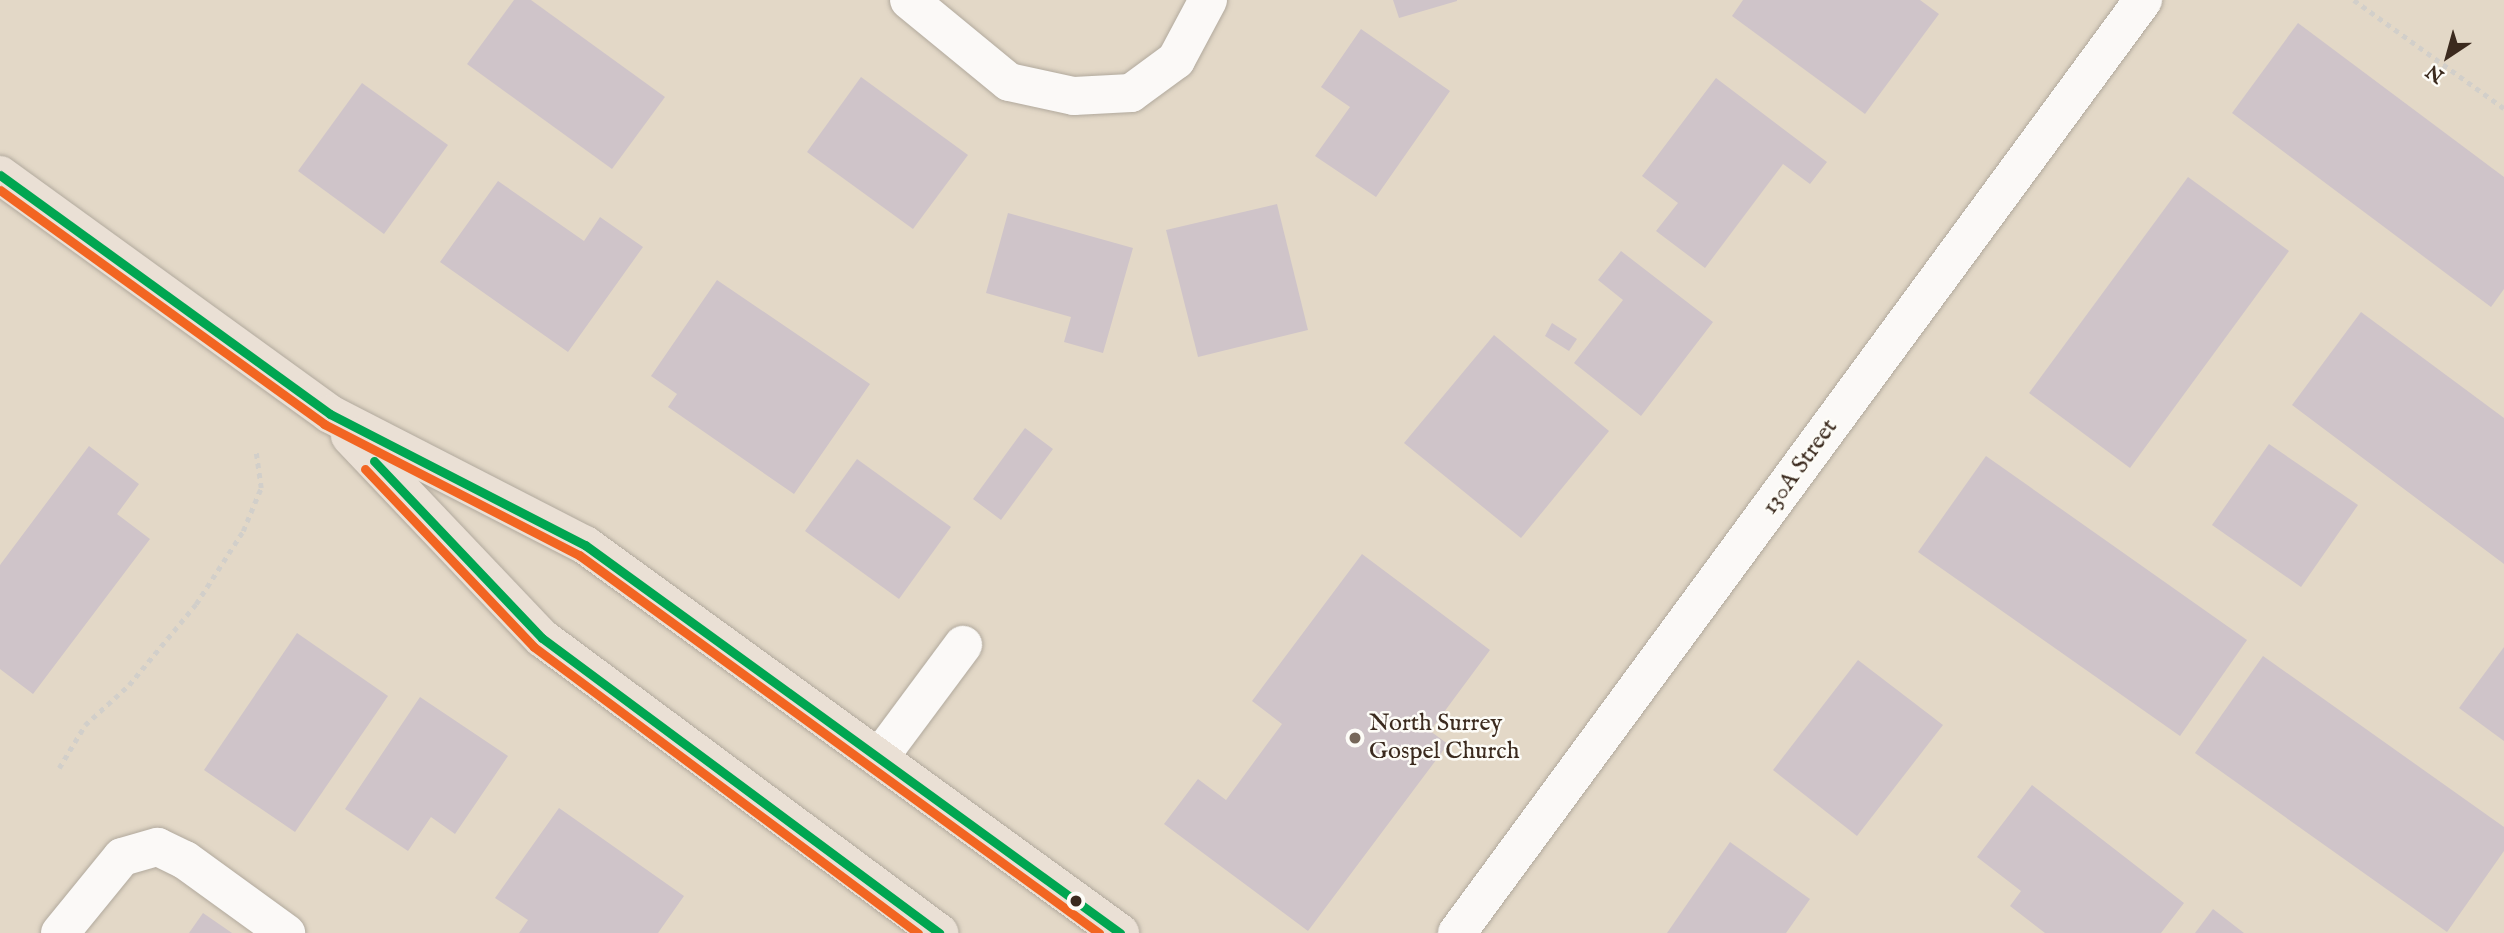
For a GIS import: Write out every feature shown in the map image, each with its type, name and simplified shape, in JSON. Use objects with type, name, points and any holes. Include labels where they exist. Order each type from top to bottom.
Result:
[{"type":"main road","points":[[0,175],[330,414],[585,545],[1120,933]]},
{"type":"main road","points":[[330,414],[541,638],[939,933]]},
{"type":"street","points":[[909,0],[1009,82],[1074,96],[1131,93],[1176,60],[1208,0]]},
{"type":"street","name":"130A Street","points":[[1457,933],[2143,0]]},
{"type":"street","points":[[879,758],[963,645]]},
{"type":"street","points":[[60,933],[122,856],[158,847],[185,860],[286,933]]},
{"type":"path","points":[[2354,0],[2504,108]]},
{"type":"path","points":[[59,768],[85,725],[129,685],[196,604],[243,531],[261,488],[256,451]]},
{"type":"building","points":[[514,0],[531,0],[665,97],[612,169],[467,64]]},
{"type":"building","points":[[1393,0],[1457,0],[1457,1],[1399,18]]},
{"type":"building","points":[[1743,0],[1920,0],[1939,14],[1865,114],[1732,16]]},
{"type":"building","points":[[2298,23],[2504,177],[2504,289],[2491,307],[2232,113]]},
{"type":"building","points":[[1361,29],[1450,91],[1376,197],[1315,156],[1350,107],[1321,87]]},
{"type":"building","points":[[861,77],[968,155],[913,229],[807,152]]},
{"type":"building","points":[[1716,78],[1827,162],[1810,184],[1783,164],[1705,268],[1656,231],[1678,203],[1642,176]]},
{"type":"building","points":[[362,83],[448,145],[384,234],[298,171]]},
{"type":"building","points":[[2188,177],[2289,251],[2130,468],[2029,393]]},
{"type":"building","points":[[498,181],[584,241],[600,217],[643,247],[568,352],[440,262]]},
{"type":"building","points":[[1277,204],[1308,330],[1198,357],[1166,230]]},
{"type":"building","points":[[1008,213],[1133,248],[1103,353],[1064,342],[1071,317],[986,293]]},
{"type":"building","points":[[1621,251],[1713,322],[1641,416],[1574,363],[1623,300],[1598,280]]},
{"type":"building","points":[[717,280],[870,384],[794,494],[668,407],[677,394],[651,376]]},
{"type":"building","points":[[2361,312],[2504,418],[2504,564],[2292,405]]},
{"type":"building","points":[[1552,323],[1577,339],[1569,351],[1545,336]]},
{"type":"building","points":[[1494,335],[1609,431],[1521,538],[1404,443]]},
{"type":"building","points":[[1025,428],[1053,449],[1001,520],[973,499]]},
{"type":"building","points":[[2269,444],[2358,505],[2301,587],[2212,525]]},
{"type":"building","points":[[89,446],[139,484],[117,514],[150,539],[33,694],[0,669],[0,565]]},
{"type":"building","points":[[1986,456],[2247,640],[2180,736],[1918,552]]},
{"type":"building","points":[[857,459],[951,527],[899,599],[805,531]]},
{"type":"building","name":"North Surrey Gospel Church","points":[[1362,554],[1490,650],[1430,731],[1448,744],[1308,931],[1164,824],[1198,779],[1226,800],[1282,724],[1252,701]]},
{"type":"building","points":[[297,633],[388,696],[295,832],[204,770]]},
{"type":"building","points":[[2504,647],[2504,741],[2459,708]]},
{"type":"building","points":[[2263,656],[2504,827],[2504,851],[2447,932],[2195,753]]},
{"type":"building","points":[[1858,660],[1943,725],[1857,836],[1773,770]]},
{"type":"building","points":[[420,697],[508,756],[455,834],[431,817],[408,851],[345,809]]},
{"type":"building","points":[[2032,785],[2184,903],[2161,933],[2045,933],[2010,906],[2021,891],[1977,857]]},
{"type":"building","points":[[559,808],[684,896],[658,933],[519,933],[528,920],[495,898]]},
{"type":"building","points":[[1730,842],[1810,899],[1786,933],[1667,933]]},
{"type":"building","points":[[2213,909],[2244,933],[2195,933]]},
{"type":"building","points":[[203,913],[232,933],[189,933]]},
{"type":"transit line","points":[[0,175],[330,414],[585,545],[1120,933]]},
{"type":"transit line","points":[[0,190],[324,424],[579,555],[1099,933]]},
{"type":"transit line","points":[[374,461],[542,638],[939,933]]},
{"type":"transit line","points":[[365,469],[534,647],[918,933]]},
{"type":"place","name":"North Surrey Gospel Church","points":[[1355,738]]}]
